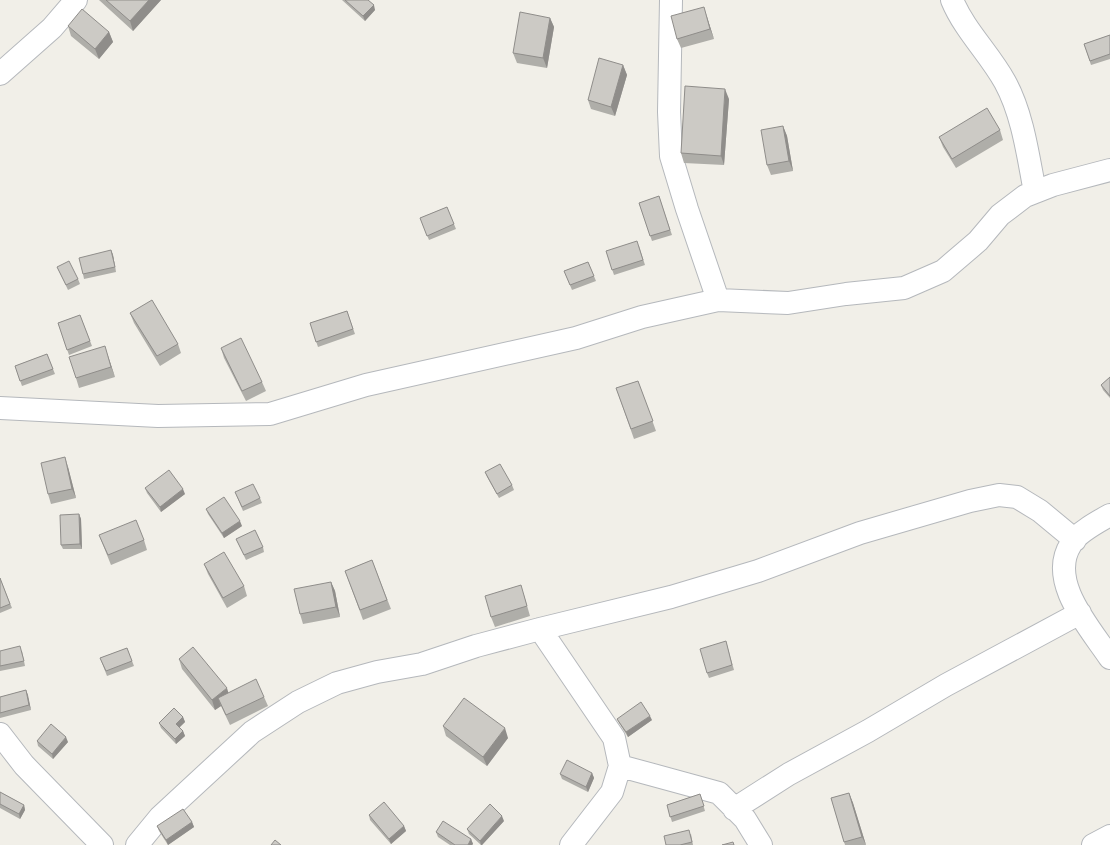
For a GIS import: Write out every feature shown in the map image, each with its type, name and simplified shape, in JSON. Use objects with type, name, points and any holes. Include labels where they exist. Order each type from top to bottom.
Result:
[{"type":"street","points":[[0,74],[52,28],[76,0]]},
{"type":"street","points":[[671,0],[669,112],[671,156],[686,209],[718,300]]},
{"type":"street","points":[[952,0],[966,29],[982,48],[1006,83],[1021,124],[1035,192]]},
{"type":"street","points":[[0,408],[158,416],[270,414],[366,385],[576,338],[642,317],[718,300],[788,303],[846,294],[904,288],[943,271],[978,242],[1000,215],[1025,196],[1052,185],[1110,170]]},
{"type":"street","points":[[137,845],[160,817],[252,732],[298,702],[336,682],[377,672],[422,664],[476,646],[678,595],[758,571],[860,533],[970,501],[999,495],[1017,497],[1040,511],[1075,540]]},
{"type":"street","points":[[1110,515],[1093,525],[1071,543],[1064,561],[1064,575],[1071,600],[1110,658]]},
{"type":"street","points":[[734,809],[789,774],[868,731],[946,684],[1080,613]]},
{"type":"street","points":[[540,629],[614,738],[620,766],[612,792],[571,845]]},
{"type":"street","points":[[0,734],[24,765],[102,845]]},
{"type":"street","points":[[620,766],[719,793],[745,819],[761,845]]},
{"type":"street","points":[[1093,845],[1110,836]]},
{"type":"building","points":[[106,0],[149,0],[130,21]]},
{"type":"building","points":[[345,0],[368,0],[374,5],[363,16]]},
{"type":"building","points":[[704,7],[710,29],[677,39],[671,16]]},
{"type":"building","points":[[82,9],[109,32],[95,49],[68,26]]},
{"type":"building","points":[[520,12],[550,18],[543,58],[513,53]]},
{"type":"building","points":[[1110,35],[1110,54],[1090,61],[1084,44]]},
{"type":"building","points":[[599,58],[623,65],[611,107],[588,100]]},
{"type":"building","points":[[685,86],[725,89],[721,156],[681,153]]},
{"type":"building","points":[[987,108],[1000,130],[952,159],[939,137]]},
{"type":"building","points":[[783,126],[789,161],[767,165],[761,130]]},
{"type":"building","points":[[659,196],[670,230],[650,236],[639,203]]},
{"type":"building","points":[[447,207],[454,224],[427,236],[420,218]]},
{"type":"building","points":[[637,241],[643,260],[612,270],[606,251]]},
{"type":"building","points":[[111,250],[115,267],[83,274],[79,258]]},
{"type":"building","points":[[69,261],[78,279],[66,285],[57,267]]},
{"type":"building","points":[[588,262],[594,276],[570,285],[564,271]]},
{"type":"building","points":[[152,300],[178,344],[157,356],[130,313]]},
{"type":"building","points":[[347,311],[353,329],[316,342],[310,323]]},
{"type":"building","points":[[80,315],[90,341],[67,350],[58,323]]},
{"type":"building","points":[[241,338],[262,382],[242,391],[221,348]]},
{"type":"building","points":[[105,346],[111,367],[76,378],[69,357]]},
{"type":"building","points":[[47,354],[53,369],[20,381],[15,366]]},
{"type":"building","points":[[1110,377],[1110,396],[1101,385]]},
{"type":"building","points":[[638,381],[653,421],[631,429],[616,388]]},
{"type":"building","points":[[65,457],[72,489],[48,494],[41,463]]},
{"type":"building","points":[[500,464],[512,485],[497,494],[485,472]]},
{"type":"building","points":[[169,470],[183,489],[160,507],[145,488]]},
{"type":"building","points":[[253,484],[260,498],[242,507],[235,492]]},
{"type":"building","points":[[224,497],[240,521],[222,533],[206,509]]},
{"type":"building","points":[[79,514],[80,544],[61,545],[60,515]]},
{"type":"building","points":[[136,520],[144,540],[108,555],[99,535]]},
{"type":"building","points":[[255,530],[263,547],[244,555],[236,539]]},
{"type":"building","points":[[224,552],[244,586],[223,598],[204,564]]},
{"type":"building","points":[[372,560],[387,600],[360,610],[345,571]]},
{"type":"building","points":[[0,578],[10,604],[0,608]]},
{"type":"building","points":[[331,582],[336,607],[300,614],[294,589]]},
{"type":"building","points":[[521,585],[527,606],[491,617],[485,596]]},
{"type":"building","points":[[726,641],[732,665],[707,673],[700,649]]},
{"type":"building","points":[[20,646],[24,661],[0,666],[0,651]]},
{"type":"building","points":[[193,647],[227,688],[212,700],[179,659]]},
{"type":"building","points":[[127,648],[132,661],[106,671],[100,658]]},
{"type":"building","points":[[256,679],[264,697],[226,715],[218,698]]},
{"type":"building","points":[[26,690],[29,705],[0,713],[0,697]]},
{"type":"building","points":[[464,698],[505,728],[483,757],[443,726]]},
{"type":"building","points":[[641,702],[650,716],[626,732],[617,719]]},
{"type":"building","points":[[174,708],[183,717],[176,724],[183,731],[175,739],[159,723]]},
{"type":"building","points":[[51,724],[66,737],[52,754],[37,741]]},
{"type":"building","points":[[567,760],[592,773],[586,787],[560,774]]},
{"type":"building","points":[[0,792],[24,805],[19,814],[0,804]]},
{"type":"building","points":[[849,793],[862,837],[844,842],[831,798]]},
{"type":"building","points":[[700,794],[704,806],[670,817],[667,805]]},
{"type":"building","points":[[384,802],[404,826],[389,839],[369,815]]},
{"type":"building","points":[[490,804],[502,816],[480,841],[467,829]]},
{"type":"building","points":[[183,809],[192,822],[166,840],[157,826]]},
{"type":"building","points":[[443,821],[471,839],[468,845],[455,845],[436,832]]},
{"type":"building","points":[[689,830],[692,842],[680,845],[666,845],[664,836]]},
{"type":"building","points":[[275,840],[281,845],[271,845]]},
{"type":"building","points":[[733,842],[734,845],[722,845]]}]
